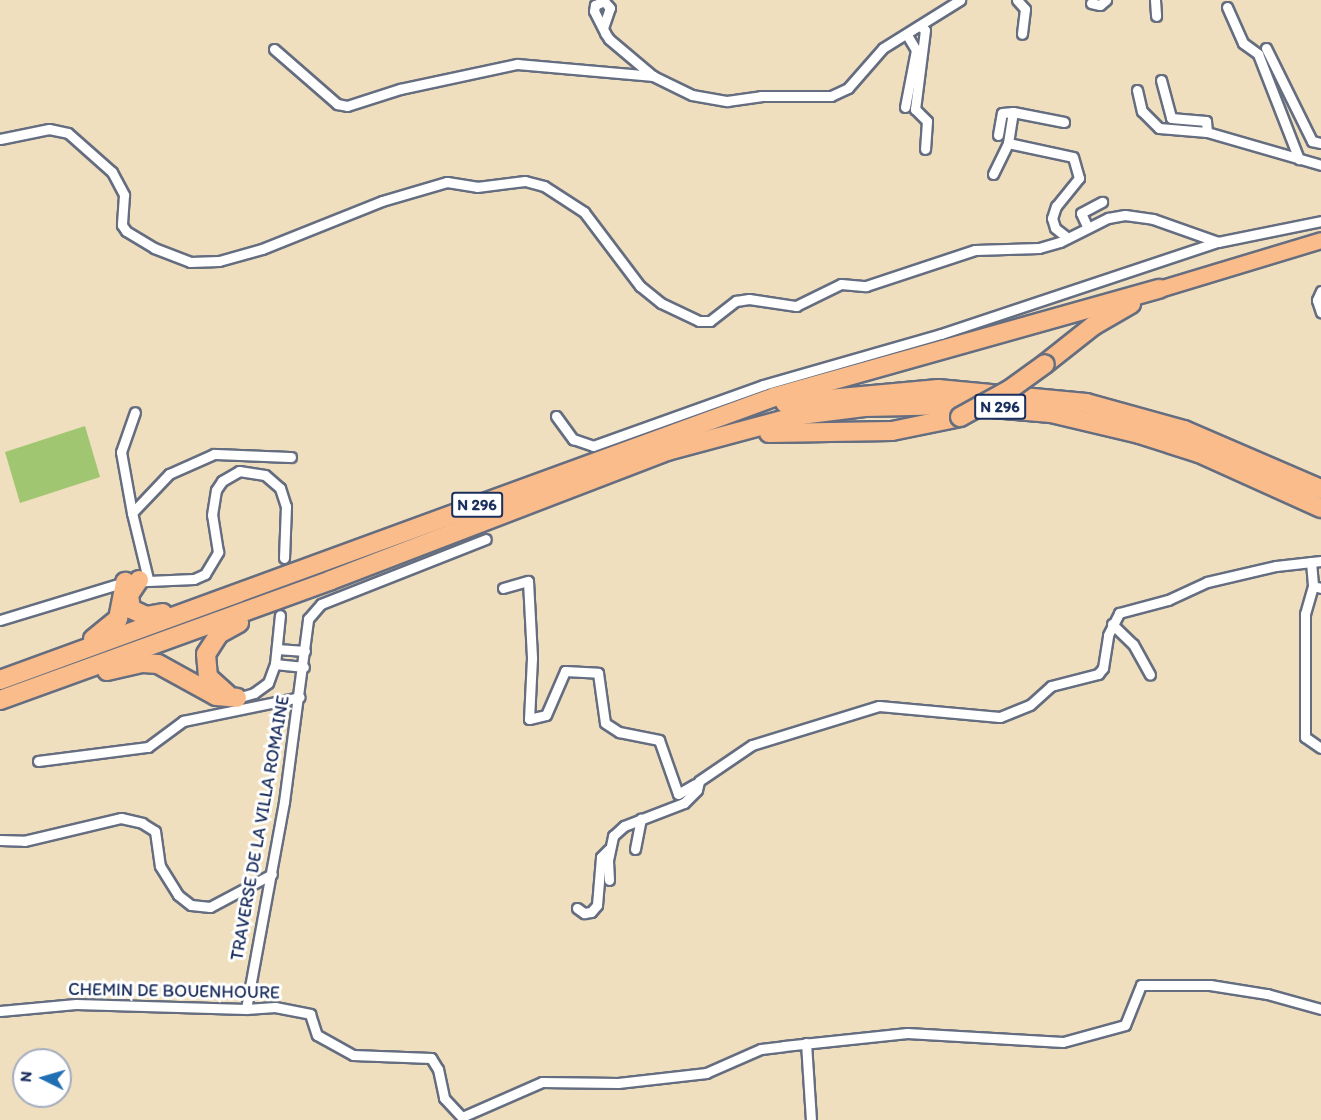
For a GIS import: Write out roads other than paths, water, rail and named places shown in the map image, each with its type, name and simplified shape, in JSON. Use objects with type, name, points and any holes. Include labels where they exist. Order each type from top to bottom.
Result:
[{"type":"highway","points":[[666,451],[784,431],[892,431],[960,417],[1001,396],[1093,326],[1159,289]]},
{"type":"highway","points":[[709,421],[809,386],[954,350],[1159,289]]},
{"type":"highway","name":"N 296","points":[[5,678],[709,421],[798,400],[889,390],[938,388],[1039,396],[1086,403],[1184,430],[1321,489]]},
{"type":"highway","name":"N 296","points":[[0,700],[331,580],[666,451],[754,426],[835,411],[910,405],[1003,408],[1093,422],[1170,443],[1321,508]]},
{"type":"highway","points":[[138,580],[131,589],[129,601],[135,613],[146,616],[246,591]]},
{"type":"highway","points":[[5,678],[114,626],[138,580]]},
{"type":"highway","name":"N 296","points":[[237,698],[218,688],[206,670],[213,640],[232,626],[331,580]]},
{"type":"highway","points":[[21,692],[150,663],[172,670],[216,696],[237,698]]},
{"type":"main road","points":[[1159,289],[1321,240]]},
{"type":"street","points":[[603,28],[609,39],[653,76],[679,91],[705,98],[831,96],[848,88],[883,48],[960,0]]},
{"type":"street","points":[[1017,0],[1025,9],[1022,34]]},
{"type":"street","points":[[1092,3],[1100,5],[1106,0]]},
{"type":"street","points":[[1155,0],[1156,16]]},
{"type":"street","points":[[1227,7],[1243,43],[1258,54],[1299,159]]},
{"type":"street","points":[[920,26],[924,30],[915,109],[927,121],[925,149]]},
{"type":"street","points":[[905,107],[916,50],[907,35]]},
{"type":"street","points":[[1266,48],[1312,141],[1321,143]]},
{"type":"street","points":[[274,49],[336,104],[347,106],[400,89],[517,64],[653,76]]},
{"type":"street","points":[[1161,80],[1171,118],[1206,122],[1207,132]]},
{"type":"street","points":[[1137,90],[1142,111],[1159,128],[1207,132],[1321,165]]},
{"type":"street","points":[[993,174],[1008,143],[1013,112]]},
{"type":"street","points":[[998,135],[1002,113],[1013,112],[1064,122]]},
{"type":"street","points":[[0,139],[49,129],[68,133],[112,172],[124,195],[122,225],[126,231],[154,248],[190,262],[219,261],[262,249],[382,201],[447,182],[477,187],[525,181],[544,186],[584,212],[640,286],[661,303],[699,321],[710,321],[736,302],[749,299],[796,306],[841,284],[866,286],[975,250],[1039,248],[1068,238],[1087,226],[1125,215],[1153,219],[1218,242]]},
{"type":"street","points":[[1008,143],[1073,157],[1079,178],[1056,206],[1052,218],[1055,228],[1068,238]]},
{"type":"street","points":[[1087,226],[1081,213],[1102,202]]},
{"type":"street","points":[[556,416],[573,439],[593,446],[764,385],[912,344],[1218,242],[1321,221]]},
{"type":"street","points":[[1321,291],[1317,300],[1321,312]]},
{"type":"street","points":[[135,412],[121,452],[132,513],[138,580]]},
{"type":"street","points":[[132,513],[169,474],[198,458],[228,453],[291,457]]},
{"type":"street","points":[[0,620],[138,580],[194,579],[210,570],[218,552],[213,499],[222,481],[239,471],[265,475],[280,488],[286,506],[284,558]]},
{"type":"street","name":"TRAVERSE DE LA VILLA ROMAINE","points":[[246,1010],[257,934],[272,874],[300,697],[308,619],[321,604],[486,539]]},
{"type":"street","points":[[503,588],[528,581],[532,650],[529,720],[546,715],[566,671],[598,673],[605,723],[619,732],[659,740],[678,794],[752,745],[879,706],[1000,717],[1022,709],[1051,686],[1088,677],[1103,669],[1112,624],[1119,613],[1168,600],[1207,582],[1275,566],[1316,562],[1317,587],[1305,614],[1305,737],[1321,748]]},
{"type":"street","points":[[237,698],[262,689],[275,664],[280,615]]},
{"type":"street","points":[[1112,624],[1133,644],[1150,675]]},
{"type":"street","points":[[277,649],[305,651]]},
{"type":"street","points":[[275,664],[304,667]]},
{"type":"street","points":[[38,761],[148,747],[183,721],[300,697]]},
{"type":"street","points":[[609,880],[613,836],[624,826],[684,803],[697,790],[699,781]]},
{"type":"street","points":[[0,840],[24,841],[121,818],[142,823],[155,831],[160,866],[178,895],[191,905],[210,907],[272,874]]},
{"type":"street","points":[[635,849],[641,819]]},
{"type":"street","points":[[577,908],[584,913],[591,912],[597,904],[602,857],[611,847]]},
{"type":"street","name":"CHEMIN DE BOUENHOURE","points":[[0,1011],[76,1004],[246,1010],[275,1007],[310,1014],[317,1035],[353,1055],[431,1058],[438,1069],[444,1098],[462,1117],[542,1082],[618,1083],[706,1073],[761,1049],[806,1043],[907,1033],[1063,1042],[1125,1025],[1142,986],[1210,985],[1267,994],[1321,1009]]},
{"type":"street","points":[[806,1043],[811,1120]]},
{"type":"tunnel","points":[[280,615],[284,558]]}]
